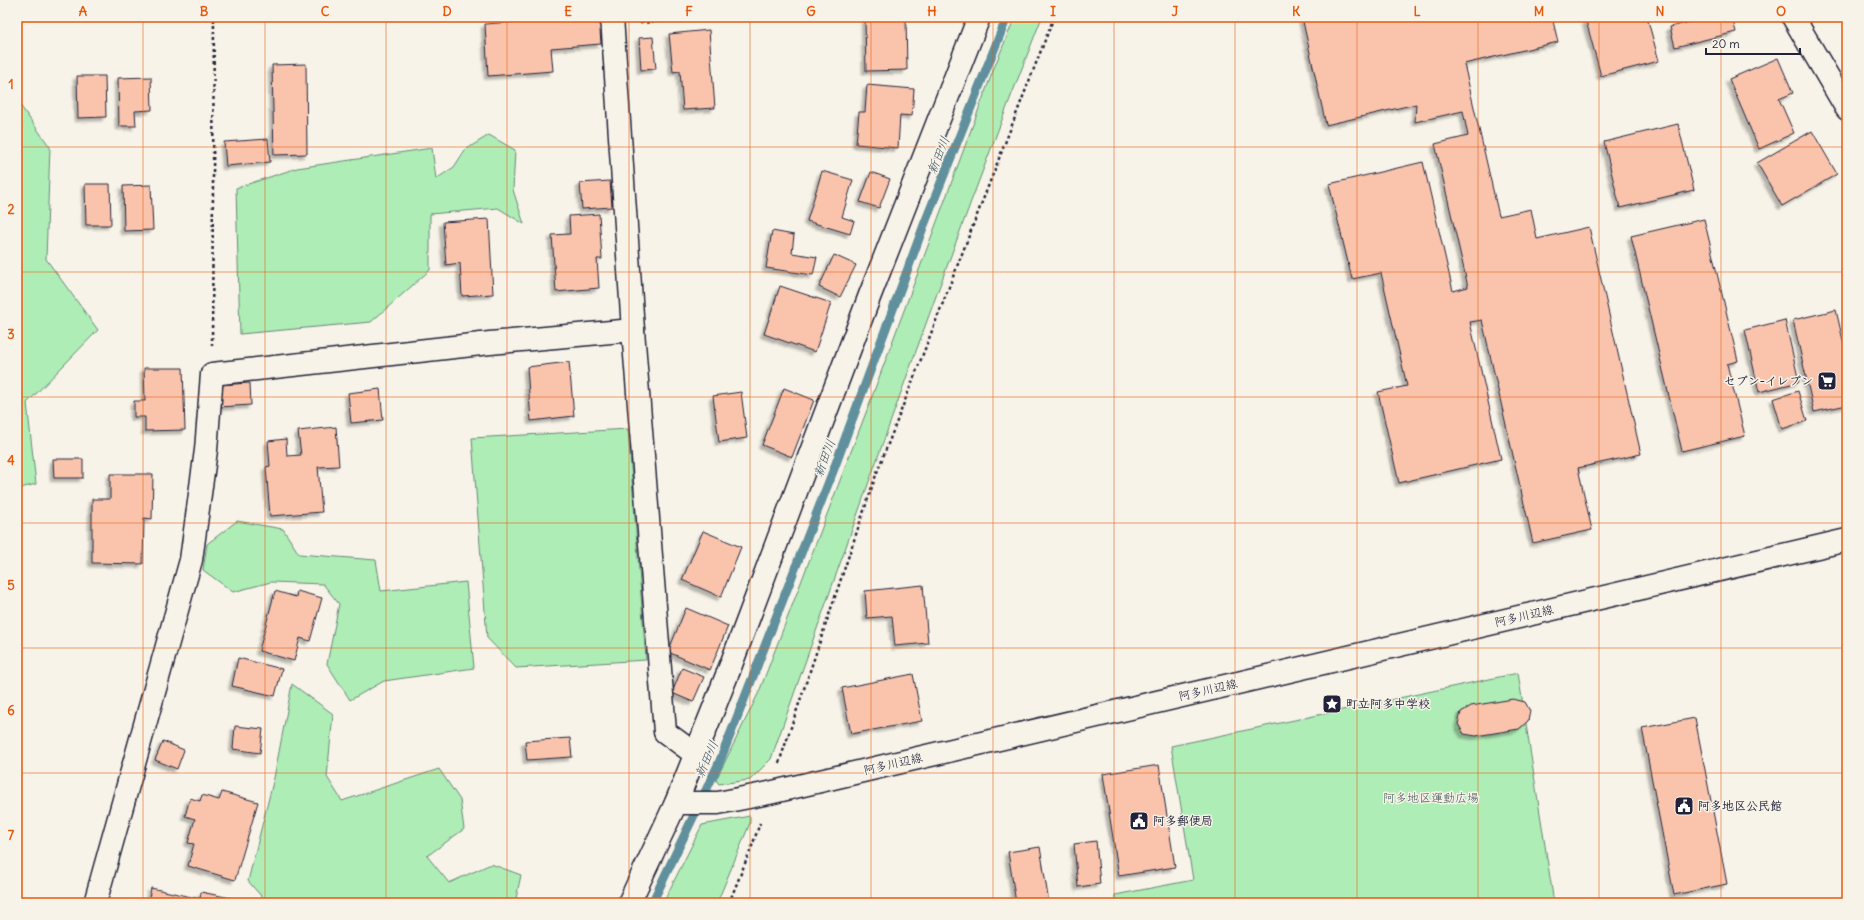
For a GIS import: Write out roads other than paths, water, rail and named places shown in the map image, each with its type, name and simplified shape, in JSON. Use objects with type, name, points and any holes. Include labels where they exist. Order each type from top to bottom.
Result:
[{"type":"main road","points":[[629,903],[692,803],[695,754],[729,670],[870,295],[979,17]]},
{"type":"main road","points":[[1793,17],[1847,109]]},
{"type":"main road","points":[[612,21],[633,330],[665,732],[695,754]]},
{"type":"main road","points":[[95,903],[191,560],[206,450],[212,374],[474,344],[633,330]]},
{"type":"main road","name":"阿多川辺線","points":[[692,803],[769,793],[1847,540]]},
{"type":"waterway","name":"新田川","points":[[652,903],[719,763],[835,466],[924,225],[1007,17]]},
{"type":"place","name":"セブン-イレブン","points":[[1827,381]]},
{"type":"place","name":"町立阿多中学校","points":[[1332,704]]},
{"type":"place","name":"阿多地区公民館","points":[[1684,806]]},
{"type":"place","name":"阿多郵便局","points":[[1139,821]]},
{"type":"park label","name":"阿多地区運動広場","points":[[1431,798]]}]
